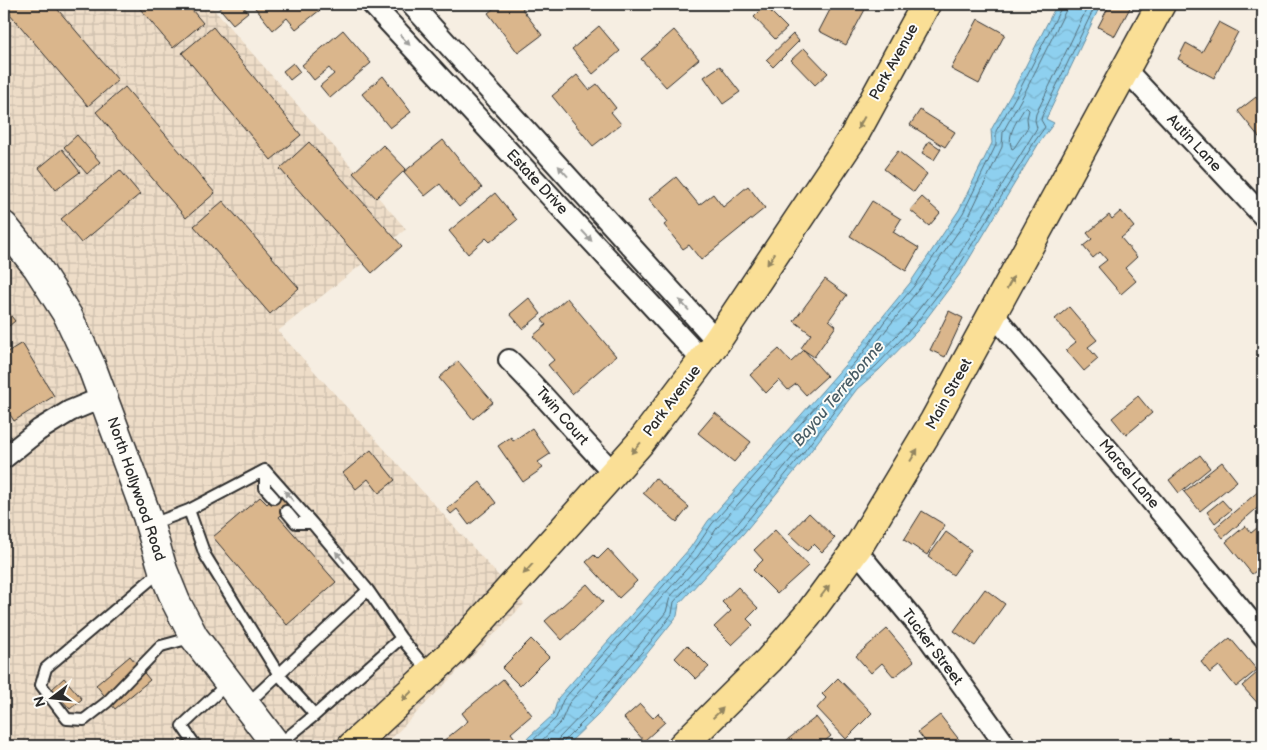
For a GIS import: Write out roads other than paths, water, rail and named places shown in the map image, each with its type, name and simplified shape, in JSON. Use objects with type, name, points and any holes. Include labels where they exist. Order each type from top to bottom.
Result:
[{"type":"main road","name":"Park Avenue","points":[[352,746],[455,650],[640,443],[710,351],[854,136],[926,4]]},
{"type":"main road","name":"Main Street","points":[[682,746],[770,660],[808,615],[856,550],[934,420],[1161,4]]},
{"type":"main road","name":"North Hollywood Road","points":[[4,226],[37,267],[68,316],[91,365],[150,525],[163,570],[176,602],[194,636],[276,746]]},
{"type":"street","name":"Estate Drive","points":[[372,4],[710,351]]},
{"type":"street","name":"Estate Drive","points":[[411,4],[710,351]]},
{"type":"street","name":"Autin Lane","points":[[1125,69],[1263,216]]},
{"type":"street","name":"Marcel Lane","points":[[993,314],[1263,636]]},
{"type":"street","name":"Twin Court","points":[[509,360],[536,386],[589,448],[614,473]]},
{"type":"street","points":[[4,458],[39,430],[70,411],[104,397]]},
{"type":"street","name":"Tucker Street","points":[[856,550],[927,636],[1006,746]]},
{"type":"lane","points":[[150,525],[189,510],[265,470]]},
{"type":"lane","points":[[265,470],[265,488],[274,498]]},
{"type":"lane","points":[[265,470],[368,590],[401,638],[431,674]]},
{"type":"lane","points":[[189,510],[206,555],[279,675],[315,715]]},
{"type":"lane","points":[[286,511],[296,523],[312,523]]},
{"type":"lane","points":[[163,570],[46,668],[40,686],[67,719],[84,720],[107,702],[161,646],[194,636]]},
{"type":"lane","points":[[245,706],[368,590]]},
{"type":"lane","points":[[276,746],[315,715],[401,638]]},
{"type":"lane","points":[[195,746],[182,726],[228,684]]},
{"type":"water","name":"Bayou Terrebonne","points":[[1057,4],[1101,4],[1046,119],[1054,123],[1039,143],[960,274],[917,331],[879,370],[857,389],[804,460],[743,534],[679,604],[677,616],[599,714],[566,746],[519,746],[553,715],[558,698],[690,548],[708,521],[859,349],[910,283],[959,210],[992,143],[991,130]]}]
